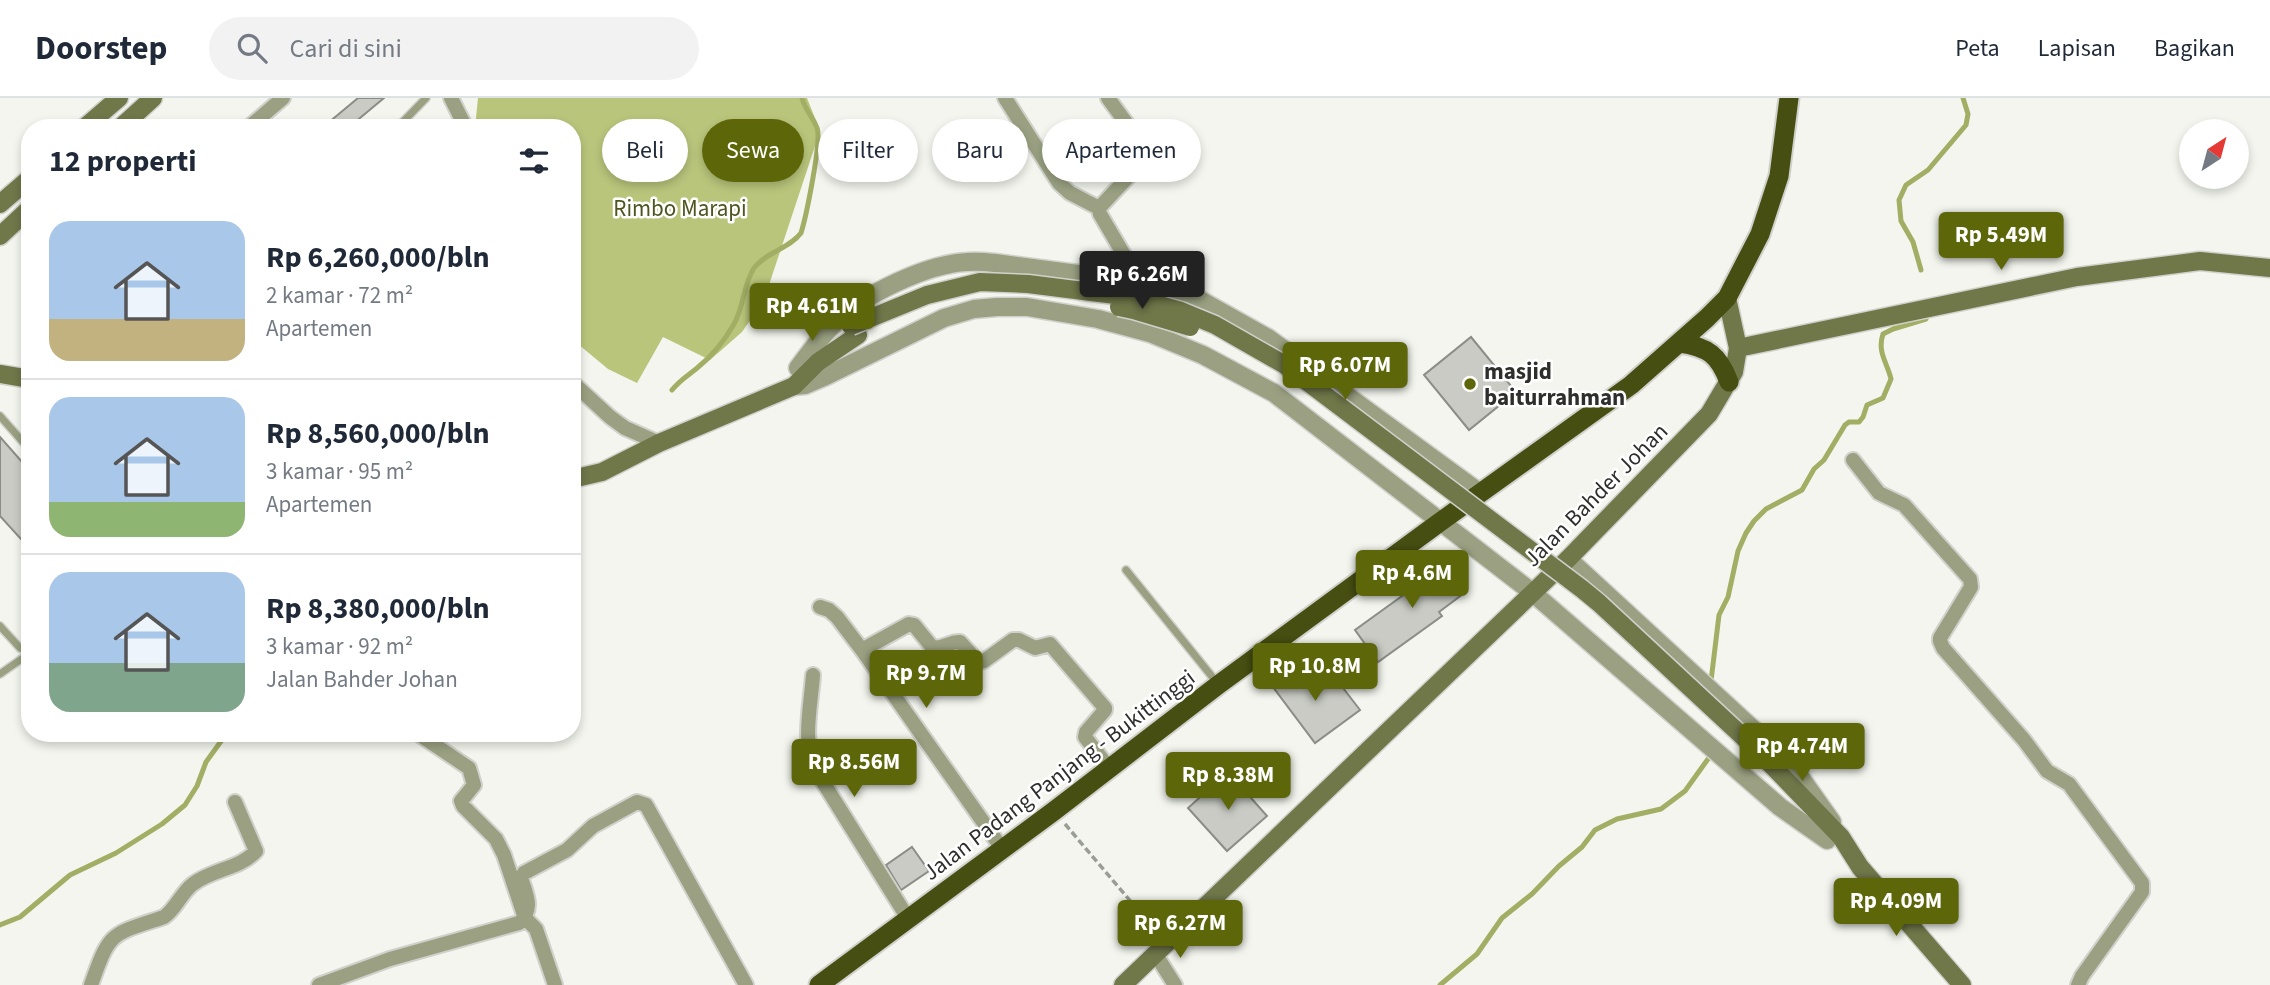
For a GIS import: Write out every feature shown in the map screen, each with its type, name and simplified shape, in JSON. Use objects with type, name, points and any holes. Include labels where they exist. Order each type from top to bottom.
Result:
[{"type":"highway","name":"Jalan Padang Panjang - Bukittinggi","points":[[821,985],[1218,685],[1632,385],[1680,342],[1727,298],[1760,233],[1779,176],[1789,98]]},
{"type":"highway","points":[[1680,342],[1698,346],[1718,359],[1729,382]]},
{"type":"main road","points":[[131,119],[153,98]]},
{"type":"main road","points":[[94,119],[116,100]]},
{"type":"main road","points":[[0,204],[21,186]]},
{"type":"main road","points":[[0,236],[21,216]]},
{"type":"main road","points":[[1738,348],[2077,277],[2200,261],[2270,268]]},
{"type":"main road","points":[[581,477],[602,472],[659,443],[774,394],[854,331],[928,295],[980,282],[1028,284],[1131,297],[1170,307],[1215,325],[1285,365],[1582,589],[1750,750],[1834,838],[1962,985]]},
{"type":"main road","name":"Jalan Bahder Johan","points":[[1123,985],[1568,559],[1709,414],[1734,372],[1738,348],[1727,298]]},
{"type":"main road","points":[[0,374],[21,378]]},
{"type":"street","points":[[259,119],[284,98]]},
{"type":"street","points":[[451,98],[462,119]]},
{"type":"street","points":[[1005,98],[1063,189],[1099,208]]},
{"type":"street","points":[[1099,208],[1146,156],[1146,150],[1108,98]]},
{"type":"street","points":[[116,100],[120,119]]},
{"type":"street","points":[[1099,208],[1140,282]]},
{"type":"street","points":[[1480,493],[1268,338],[1193,296],[1162,285],[995,263],[967,262],[942,266],[881,290],[850,309],[823,336],[796,377],[805,384],[826,376],[944,318],[974,309],[1027,307],[1098,319],[1150,333],[1203,355],[1274,393],[1533,593],[1780,807],[1834,838]]},
{"type":"street","points":[[581,390],[625,428],[659,443]]},
{"type":"street","points":[[1853,460],[1879,493],[1905,505],[1970,579],[1971,587],[1940,638],[1943,648],[2048,771],[2069,784],[2141,884],[2142,892],[2078,985]]},
{"type":"street","points":[[1568,559],[1791,764],[1820,803],[1834,838]]},
{"type":"street","points":[[820,607],[837,617],[862,650],[1003,850]]},
{"type":"street","points":[[862,650],[909,624],[914,625],[932,648],[960,642],[978,662],[1013,640],[1035,648],[1050,644],[1105,708],[1085,737],[1109,768]]},
{"type":"street","points":[[813,675],[809,757],[909,920]]},
{"type":"street","points":[[430,742],[469,768],[474,785],[461,802],[496,839],[525,918],[536,929],[555,985]]},
{"type":"street","points":[[91,985],[104,950],[116,935],[169,914],[192,884],[249,859],[256,851],[236,802]]},
{"type":"street","points":[[319,985],[377,963],[519,923],[525,918],[530,905],[521,878],[524,873],[567,850],[593,826],[637,802],[646,805],[746,985]]},
{"type":"street","points":[[1161,949],[1175,985]]},
{"type":"lane","points":[[406,119],[426,98]]},
{"type":"lane","points":[[0,416],[21,440]]},
{"type":"lane","points":[[1126,570],[1218,685]]},
{"type":"lane","points":[[0,626],[21,648]]},
{"type":"lane","points":[[0,674],[21,659]]},
{"type":"path","points":[[1054,811],[1161,949]]},
{"type":"green space","name":"Rimbo Marapi","points":[[478,98],[807,98],[818,126],[818,137],[804,179],[804,119],[702,119],[702,182],[803,182],[764,300],[742,332],[710,360],[663,337],[637,383],[608,369],[581,346],[581,119],[476,119]]},
{"type":"building","points":[[358,98],[384,98],[359,119],[333,119]]},
{"type":"building","name":"masjid baiturrahman","points":[[1471,337],[1516,392],[1469,430],[1424,375]]},
{"type":"building","points":[[0,437],[21,461],[21,539],[0,516]]},
{"type":"building","points":[[1440,556],[1467,591],[1439,612],[1442,616],[1378,662],[1355,630],[1420,583],[1415,575]]},
{"type":"building","points":[[1294,665],[1316,694],[1336,679],[1360,710],[1315,743],[1270,683]]},
{"type":"building","points":[[1228,772],[1267,816],[1227,851],[1188,808]]},
{"type":"building","points":[[912,847],[929,871],[901,890],[886,865]]},
{"type":"waterway","points":[[672,390],[707,359],[726,336],[737,317],[754,268],[801,233],[813,179],[818,135],[802,98]]},
{"type":"waterway","points":[[1921,270],[1913,242],[1901,221],[1899,200],[1906,185],[1928,170],[1966,125],[1968,114],[1963,98]]},
{"type":"waterway","points":[[1711,681],[1719,615],[1728,597],[1738,551],[1746,533],[1766,509],[1802,490],[1845,425],[1859,422],[1867,405],[1883,398],[1891,379],[1882,352],[1883,334],[1926,319]]},
{"type":"waterway","points":[[0,925],[20,917],[70,875],[116,853],[162,824],[185,805],[197,786],[206,762],[220,742]]},
{"type":"waterway","points":[[1440,985],[1477,954],[1502,918],[1582,847],[1595,830],[1617,819],[1661,809],[1685,791],[1713,752]]},
{"type":"place","name":"masjid baiturrahman","points":[[1470,384]]}]
